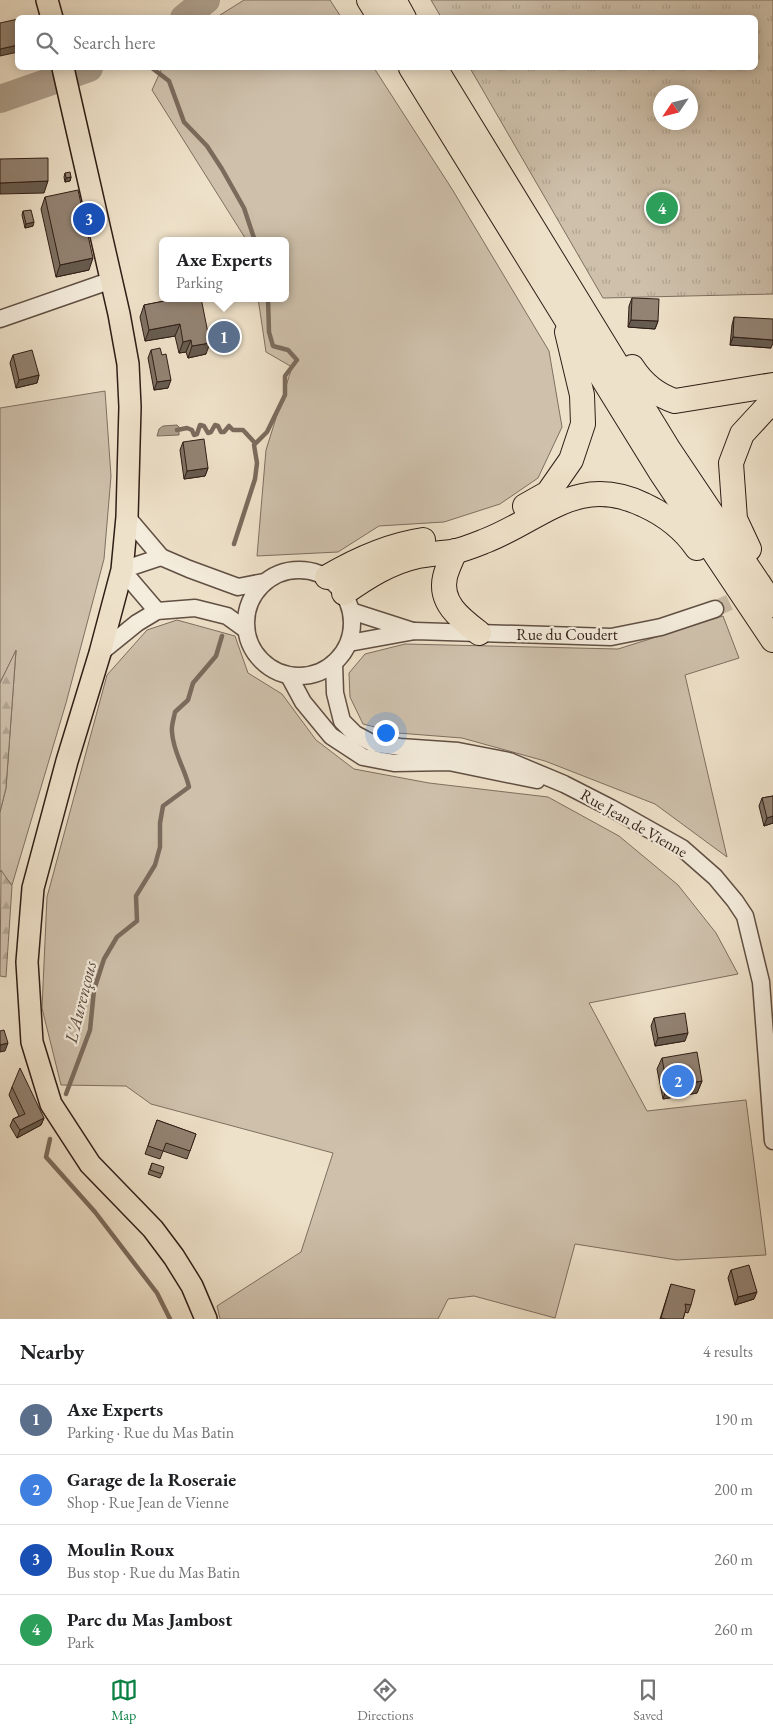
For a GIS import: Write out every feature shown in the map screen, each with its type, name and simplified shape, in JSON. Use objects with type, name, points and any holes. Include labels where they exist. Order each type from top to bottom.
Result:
[{"type":"highway","points":[[369,0],[378,15]]},
{"type":"highway","points":[[394,0],[402,15]]},
{"type":"highway","points":[[412,70],[773,605]]},
{"type":"highway","points":[[436,70],[568,303],[660,471],[773,642]]},
{"type":"highway","points":[[568,303],[604,324],[640,380],[662,397],[675,401],[773,385]]},
{"type":"highway","points":[[327,577],[359,560],[389,548],[411,542],[460,535],[508,515],[548,493],[571,460],[583,424],[582,395],[568,303]]},
{"type":"highway","points":[[758,583],[751,554],[735,519],[731,463],[742,434],[766,408],[773,406]]},
{"type":"highway","points":[[347,602],[369,576],[390,565],[418,556],[455,551],[486,541],[558,503],[589,494],[631,499],[659,512],[687,534],[740,613],[773,642]]},
{"type":"highway","points":[[455,551],[445,578],[446,600],[458,617],[479,633]]},
{"type":"main road","points":[[47,0],[52,15]]},
{"type":"main road","points":[[53,0],[53,15]]},
{"type":"main road","points":[[63,70],[120,314],[128,364],[130,407],[127,517],[122,570],[100,653],[67,761],[34,888],[27,962],[32,1042],[51,1104],[90,1164],[153,1229],[174,1257],[192,1286],[206,1319]]},
{"type":"street","points":[[0,320],[112,280]]},
{"type":"street","points":[[127,517],[161,557],[238,587],[264,582]]},
{"type":"street","points":[[157,611],[122,570],[161,557]]},
{"type":"street","points":[[295,569],[311,571],[327,577],[347,602],[352,627],[349,643],[343,654],[334,664],[321,672],[305,676],[289,676],[273,670],[260,660],[250,645],[245,629],[246,611],[253,595],[264,582],[278,573],[295,569]]},
{"type":"street","name":"Rue du Coudert","points":[[347,602],[415,631]]},
{"type":"street","points":[[100,653],[137,623],[157,611],[195,608],[228,616],[245,629]]},
{"type":"street","name":"Rue du Coudert","points":[[349,643],[415,631],[611,637],[661,627],[715,609]]},
{"type":"street","name":"Rue Jean de Vienne","points":[[334,664],[335,693],[342,721],[355,734],[372,743],[458,751],[509,761],[564,784],[611,808],[682,848],[715,877],[745,916],[760,982],[773,1141]]},
{"type":"street","points":[[289,676],[303,702],[332,736],[363,757],[394,763],[449,762],[517,777],[564,784]]},
{"type":"green space","points":[[244,0],[330,0],[340,15],[220,15]]},
{"type":"green space","points":[[431,0],[773,0],[773,294],[603,298],[471,70],[758,70],[758,15],[440,15]]},
{"type":"green space","points":[[161,70],[375,70],[452,189],[549,351],[562,427],[538,478],[500,504],[444,522],[379,526],[338,552],[257,556],[266,450],[292,367],[266,352],[259,302],[289,302],[289,237],[244,237],[152,90]]},
{"type":"green space","points":[[105,391],[111,476],[104,559],[66,703],[12,885],[0,871],[0,812],[6,788],[16,651],[0,683],[0,408]]},
{"type":"green space","points":[[723,616],[739,658],[685,675],[727,857],[655,804],[545,761],[462,738],[398,733],[363,724],[350,697],[349,673],[365,654],[405,644],[618,649]]},
{"type":"green space","points":[[177,620],[235,636],[248,673],[282,694],[316,740],[354,769],[429,783],[548,797],[619,836],[678,885],[716,933],[738,974],[589,1003],[647,1111],[746,1100],[766,1255],[677,1260],[575,1244],[555,1318],[474,1296],[448,1299],[438,1319],[220,1319],[217,1306],[301,1252],[333,1153],[151,1104],[126,1086],[61,1085],[42,1008],[47,897],[107,675],[147,630]]},
{"type":"green space","points":[[16,650],[6,788],[0,812],[0,683]]},
{"type":"green space","points":[[1,870],[12,886],[6,977],[0,976]]},
{"type":"shaded area","points":[[177,425],[179,427],[179,435],[157,436],[159,429],[163,426]]},
{"type":"building","points":[[15,20],[15,46],[0,49],[0,23]]},
{"type":"building","points":[[48,158],[48,181],[0,183],[0,159]]},
{"type":"building","points":[[70,172],[71,177],[66,178],[65,173]]},
{"type":"building","points":[[78,190],[93,258],[60,265],[45,197]]},
{"type":"building","points":[[31,210],[34,222],[26,224],[23,211]]},
{"type":"building","points":[[632,298],[659,299],[658,321],[631,320]]},
{"type":"building","points":[[159,302],[202,302],[210,343],[192,346],[191,340],[183,342],[180,324],[149,330],[144,305]]},
{"type":"building","points":[[734,317],[773,319],[773,340],[733,337]]},
{"type":"building","points":[[160,348],[162,355],[166,354],[171,380],[157,382],[151,350]]},
{"type":"building","points":[[32,350],[39,375],[19,380],[13,355]]},
{"type":"building","points":[[204,439],[208,468],[187,471],[183,442]]},
{"type":"building","points":[[773,796],[773,816],[767,818],[762,798]]},
{"type":"building","points":[[685,1013],[688,1033],[658,1038],[654,1018]]},
{"type":"building","points":[[4,1030],[8,1043],[0,1045],[0,1031]]},
{"type":"building","points":[[697,1052],[702,1081],[667,1087],[662,1058]]},
{"type":"building","points":[[20,1068],[44,1118],[20,1130],[13,1119],[25,1114],[12,1087]]},
{"type":"building","points":[[157,1120],[196,1134],[190,1151],[166,1143],[163,1151],[148,1146]]},
{"type":"building","points":[[152,1163],[164,1167],[162,1174],[150,1170]]},
{"type":"building","points":[[749,1265],[757,1292],[738,1297],[731,1270]]},
{"type":"building","points":[[671,1284],[695,1290],[691,1305],[685,1304],[686,1309],[683,1319],[661,1318]]},
{"type":"waterway","points":[[188,15],[206,0]]},
{"type":"waterway","points":[[0,99],[83,70]]},
{"type":"waterway","points":[[155,70],[169,81],[184,122],[207,146],[222,169],[244,208],[254,237]]},
{"type":"waterway","points":[[234,544],[255,479],[257,463],[254,445],[267,432],[285,395],[285,376],[297,360],[288,350],[273,346],[269,332],[268,302]]},
{"type":"waterway","points":[[177,430],[187,428],[192,430],[194,435],[197,434],[200,425],[204,426],[208,433],[211,432],[215,425],[218,426],[221,432],[224,432],[229,426],[233,430],[243,430],[255,443]]},
{"type":"waterway","name":"L'Aurençous","points":[[66,1094],[90,1030],[94,990],[104,959],[117,937],[137,921],[136,896],[155,865],[160,847],[160,823],[163,806],[189,787],[173,739],[172,727],[175,712],[188,700],[193,683],[216,656],[222,636]]},
{"type":"waterway","name":"L'Aurençous","points":[[50,1139],[46,1157],[95,1212],[157,1293],[170,1319]]},
{"type":"tunnel","points":[[715,609],[773,582]]},
{"type":"place","name":"Parc du Mas Jambost","points":[[662,208]]},
{"type":"place","name":"Moulin Roux","points":[[89,219]]},
{"type":"place","name":"Axe Experts","points":[[224,337]]},
{"type":"place","name":"Garage de la Roseraie","points":[[678,1081]]}]
